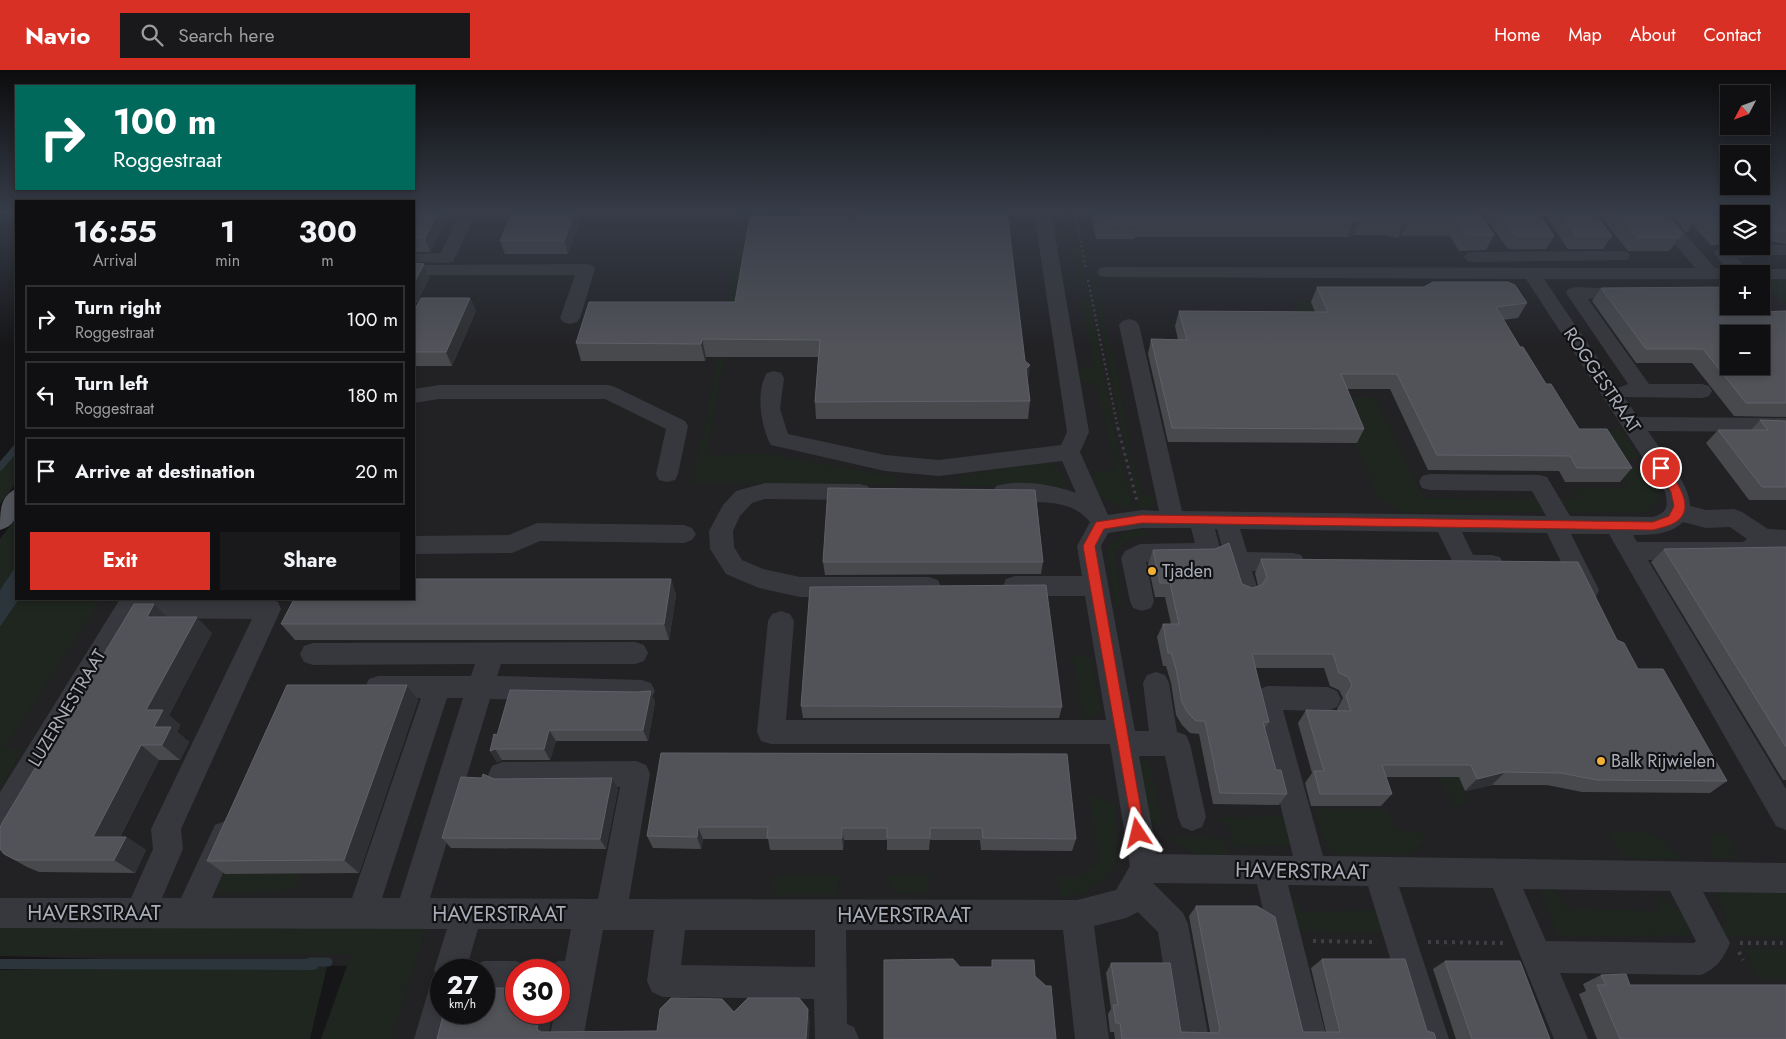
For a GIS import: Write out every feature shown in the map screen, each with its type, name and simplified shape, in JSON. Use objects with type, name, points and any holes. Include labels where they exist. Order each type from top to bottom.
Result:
[{"type":"main road","points":[[0,520],[15,500]]},
{"type":"street","points":[[415,258],[447,258],[448,256]]},
{"type":"street","points":[[1049,256],[1078,432],[1069,452],[1097,517],[1089,546],[1122,738],[1140,878],[1172,924],[1192,1039]]},
{"type":"street","points":[[1468,273],[1458,257],[1563,256]]},
{"type":"street","points":[[1621,256],[1635,274]]},
{"type":"street","points":[[1701,256],[1720,274]]},
{"type":"street","points":[[1776,256],[1786,264]]},
{"type":"street","name":"ROGGESTRAAT","points":[[1501,257],[1528,278],[1610,392],[1676,491],[1679,499],[1678,512]]},
{"type":"street","points":[[1528,278],[1557,257],[1635,274],[1720,276]]},
{"type":"street","points":[[415,270],[586,270],[570,318]]},
{"type":"street","points":[[1106,272],[1468,273],[1528,278],[1563,292],[1613,293]]},
{"type":"street","points":[[1770,274],[1786,274]]},
{"type":"street","points":[[1576,293],[1643,391]]},
{"type":"street","points":[[1137,336],[1172,519]]},
{"type":"street","points":[[774,378],[770,409],[779,440],[885,463],[939,468],[1069,452]]},
{"type":"street","points":[[1610,392],[1702,391]]},
{"type":"street","points":[[415,396],[439,392],[608,392],[677,426],[667,474]]},
{"type":"street","points":[[1636,430],[1786,425]]},
{"type":"street","points":[[1636,430],[1786,438]]},
{"type":"street","points":[[1430,482],[1540,483],[1559,525],[1564,565],[1596,610]]},
{"type":"street","points":[[884,492],[765,491],[744,497],[732,511],[720,531],[722,549],[734,567],[759,578],[800,587],[948,587]]},
{"type":"street","points":[[983,492],[1052,493],[1097,517],[1142,519],[1653,526],[1672,519],[1678,512],[1706,519],[1734,518],[1775,538]]},
{"type":"street","points":[[1142,601],[1134,558],[1140,553],[1208,552],[1201,520]]},
{"type":"street","points":[[1226,520],[1246,590]]},
{"type":"street","points":[[1446,523],[1465,564],[1514,564]]},
{"type":"street","points":[[1616,525],[1786,816]]},
{"type":"street","points":[[415,544],[512,544],[537,532],[684,534]]},
{"type":"street","points":[[1631,551],[1748,551],[1775,538]]},
{"type":"street","points":[[1237,561],[1305,562]]},
{"type":"street","points":[[997,586],[1096,586]]},
{"type":"street","points":[[130,603],[269,609],[166,829],[168,849],[140,913]]},
{"type":"street","name":"LUZERNESTRAAT","points":[[0,818],[130,603]]},
{"type":"street","points":[[780,621],[771,732],[1122,738],[1176,744],[1192,818]]},
{"type":"street","points":[[410,914],[492,653]]},
{"type":"street","points":[[313,654],[635,653]]},
{"type":"street","points":[[1156,683],[1165,744]]},
{"type":"street","points":[[350,687],[480,687],[642,691]]},
{"type":"street","points":[[362,913],[438,687]]},
{"type":"street","points":[[1312,871],[1267,698],[1328,699]]},
{"type":"street","points":[[502,775],[636,774],[600,914],[570,973]]},
{"type":"street","points":[[190,913],[235,814]]},
{"type":"street","points":[[1269,870],[1310,1039]]},
{"type":"street","name":"HAVERSTRAAT","points":[[0,912],[1077,915],[1126,903],[1140,878],[1269,870],[1786,878]]},
{"type":"street","points":[[1379,872],[1432,1039]]},
{"type":"street","points":[[1502,874],[1537,957],[1564,1034]]},
{"type":"street","points":[[1537,957],[1701,959],[1714,943],[1678,876]]},
{"type":"street","points":[[453,959],[467,914]]},
{"type":"street","points":[[672,914],[663,981],[831,983]]},
{"type":"street","points":[[831,914],[830,1036],[842,1039]]},
{"type":"street","points":[[1077,915],[1092,1039]]},
{"type":"street","points":[[430,1039],[434,1024]]},
{"type":"street","points":[[566,1024],[566,1039]]},
{"type":"path","points":[[1084,256],[1120,440],[1142,519]]},
{"type":"shaded area","points":[[415,256],[1786,256],[1786,1039],[339,1039],[355,954],[347,966],[0,956],[0,627],[18,600],[415,600]]},
{"type":"shaded area","points":[[734,256],[744,256],[706,455],[771,454],[898,478],[897,485],[692,483],[724,328]]},
{"type":"shaded area","points":[[1072,256],[1082,256],[1117,444],[1133,507],[1120,508],[1089,490],[1094,471],[1115,470],[1097,383],[1081,381],[1079,368],[1095,366],[1080,299],[1087,298],[1084,282],[1064,281],[1063,278],[1076,278]]},
{"type":"shaded area","points":[[1088,266],[1094,278],[1110,286],[1097,286],[1108,338],[1115,359],[1130,450],[1143,495],[1158,498],[1150,508],[1140,508]]},
{"type":"shaded area","points":[[1770,280],[1786,280],[1786,304],[1770,291]]},
{"type":"shaded area","points":[[1294,300],[1311,302],[1350,398],[1375,398],[1424,498],[1536,499],[1543,512],[1401,513],[1378,497]]},
{"type":"shaded area","points":[[1622,430],[1641,459],[1611,459],[1601,431]]},
{"type":"shaded area","points":[[15,445],[15,484],[0,504],[0,464]]},
{"type":"shaded area","points":[[1046,460],[1061,472],[1067,487],[960,486],[958,477]]},
{"type":"shaded area","points":[[1617,468],[1648,469],[1658,483],[1661,499],[1643,513],[1565,512],[1557,500],[1578,498],[1573,488],[1629,489]]},
{"type":"shaded area","points":[[15,519],[15,568],[0,590],[0,539]]},
{"type":"shaded area","points":[[1147,530],[1148,536],[1131,537],[1114,551],[1122,606],[1115,605],[1107,547],[1129,531]]},
{"type":"shaded area","points":[[15,568],[15,600],[18,600],[0,627],[0,590]]},
{"type":"shaded area","points":[[18,600],[100,600],[3,749],[23,748],[0,789],[0,628]]},
{"type":"shaded area","points":[[1073,654],[1090,658],[1102,711],[1083,720]]},
{"type":"shaded area","points":[[1249,683],[1256,684],[1294,838],[1291,846],[1234,847],[1231,830],[1217,818],[1284,816]]},
{"type":"shaded area","points":[[1444,739],[1465,791],[1467,804],[1454,806],[1439,777]]},
{"type":"shaded area","points":[[1149,759],[1163,829],[1148,820],[1139,761]]},
{"type":"shaded area","points":[[1089,793],[1115,804],[1118,856],[1109,874],[1085,893],[1061,899],[1056,877],[1080,877],[1099,861]]},
{"type":"shaded area","points":[[1313,809],[1387,809],[1396,831],[1418,831],[1427,838],[1411,855],[1336,855],[1327,845]]},
{"type":"shaded area","points":[[1610,831],[1652,833],[1684,859],[1623,858]]},
{"type":"shaded area","points":[[1727,833],[1738,859],[1710,858],[1712,834]]},
{"type":"shaded area","points":[[1168,836],[1224,838],[1227,856],[1196,855]]},
{"type":"shaded area","points":[[300,873],[293,890],[218,894],[221,874]]},
{"type":"shaded area","points":[[931,874],[927,893],[897,894],[886,876]]},
{"type":"shaded area","points":[[841,875],[836,895],[775,895],[771,876]]},
{"type":"shaded area","points":[[1554,889],[1566,909],[1661,911],[1657,895],[1685,914],[1695,935],[1558,936],[1540,890]]},
{"type":"shaded area","points":[[1715,891],[1786,891],[1786,937],[1717,936],[1727,920]]},
{"type":"shaded area","points":[[1295,898],[1300,912],[1376,910],[1387,933],[1291,931],[1286,913]]},
{"type":"shaded area","points":[[427,926],[391,1039],[321,1039],[347,966],[354,954],[0,956],[0,927]]},
{"type":"shaded area","points":[[1743,948],[1786,949],[1786,979],[1759,979]]},
{"type":"shaded area","points":[[0,959],[307,959],[319,960],[320,963],[317,969],[313,970],[0,969]]},
{"type":"shaded area","points":[[328,962],[310,1039],[0,1039],[0,970]]},
{"type":"building","points":[[743,256],[1012,256],[1025,361],[1030,365],[1026,369],[1030,401],[815,402],[820,340],[702,339],[701,344],[576,343],[589,302],[735,302]]},
{"type":"building","points":[[415,263],[424,264],[415,281]]},
{"type":"building","points":[[1433,282],[1508,282],[1515,285],[1527,303],[1496,307],[1520,347],[1523,347],[1546,384],[1551,384],[1579,429],[1607,429],[1632,468],[1577,468],[1570,456],[1437,455],[1397,374],[1341,374],[1364,429],[1172,428],[1151,339],[1187,340],[1179,311],[1328,312],[1317,287],[1424,287]]},
{"type":"building","points":[[1720,287],[1720,315],[1770,315],[1770,312],[1786,311],[1786,403],[1746,403],[1724,375],[1770,375],[1770,325],[1720,325],[1720,370],[1703,349],[1646,349],[1601,288]]},
{"type":"building","points":[[421,298],[470,298],[446,352],[415,352],[415,309]]},
{"type":"building","points":[[1760,420],[1786,421],[1786,487],[1762,487],[1718,430],[1768,430]]},
{"type":"building","points":[[828,488],[1035,490],[1043,562],[823,562]]},
{"type":"building","points":[[1229,543],[1242,584],[1252,588],[1262,585],[1267,577],[1261,559],[1578,562],[1617,640],[1624,643],[1638,669],[1663,669],[1727,781],[1597,780],[1561,773],[1505,772],[1477,779],[1471,765],[1382,765],[1392,794],[1320,794],[1314,771],[1324,771],[1306,710],[1351,711],[1346,696],[1352,685],[1348,677],[1339,673],[1333,654],[1252,654],[1269,722],[1263,722],[1276,770],[1281,770],[1287,794],[1220,793],[1205,721],[1196,721],[1188,713],[1182,702],[1176,669],[1171,653],[1168,653],[1163,624],[1179,624],[1170,583],[1160,583],[1153,550],[1215,549]]},
{"type":"building","points":[[1786,547],[1786,747],[1664,549]]},
{"type":"building","points":[[415,579],[671,579],[664,624],[281,624],[293,600],[415,600]]},
{"type":"building","points":[[1046,585],[1062,707],[801,706],[810,587]]},
{"type":"building","points":[[134,604],[154,604],[147,617],[197,617],[146,710],[163,710],[154,727],[171,727],[162,745],[141,745],[93,837],[126,837],[114,860],[16,860],[4,854],[0,849],[0,828],[2,823]]},
{"type":"building","points":[[287,685],[407,685],[344,860],[207,861]]},
{"type":"building","points":[[510,690],[651,691],[643,730],[549,730],[544,749],[495,749],[490,751],[494,734],[497,735]]},
{"type":"building","points":[[661,753],[1067,754],[1076,839],[983,838],[982,828],[930,828],[930,838],[887,838],[887,828],[842,828],[842,838],[767,838],[768,827],[698,827],[697,837],[647,836]]},
{"type":"building","points":[[483,774],[494,779],[612,778],[600,839],[442,838],[461,777],[482,778]]},
{"type":"building","points":[[1196,906],[1257,906],[1275,917],[1303,1032],[1340,1032],[1322,959],[1405,959],[1427,1031],[1434,1033],[1436,1039],[1122,1039],[1120,1023],[1116,1023],[1113,1005],[1118,1005],[1111,963],[1170,963],[1181,1032],[1218,1033],[1220,1030]]},
{"type":"building","points":[[953,959],[960,967],[992,967],[992,960],[1034,960],[1035,976],[1046,986],[1051,986],[1056,1039],[884,1039],[884,960]]},
{"type":"building","points":[[1445,961],[1520,961],[1550,1039],[1472,1039]]},
{"type":"building","points":[[1626,974],[1630,985],[1786,985],[1786,1039],[1620,1039],[1597,985],[1606,985],[1601,975]]},
{"type":"building","points":[[495,988],[505,988],[505,1024],[538,1024],[537,1029],[541,1032],[657,1031],[660,1009],[671,998],[722,999],[734,1012],[748,998],[799,998],[808,1009],[806,1039],[437,1039],[441,1024],[495,1024]]},
{"type":"waterway","points":[[0,467],[15,449]]},
{"type":"waterway","points":[[310,962],[328,962]]},
{"type":"place","name":"Tjaden","points":[[1152,571]]},
{"type":"place","name":"Balk Rijwielen","points":[[1601,761]]},
{"type":"route","points":[[1138,833],[1089,546],[1100,525],[1142,519],[1653,526],[1672,519],[1680,506],[1676,491],[1661,468]]}]
